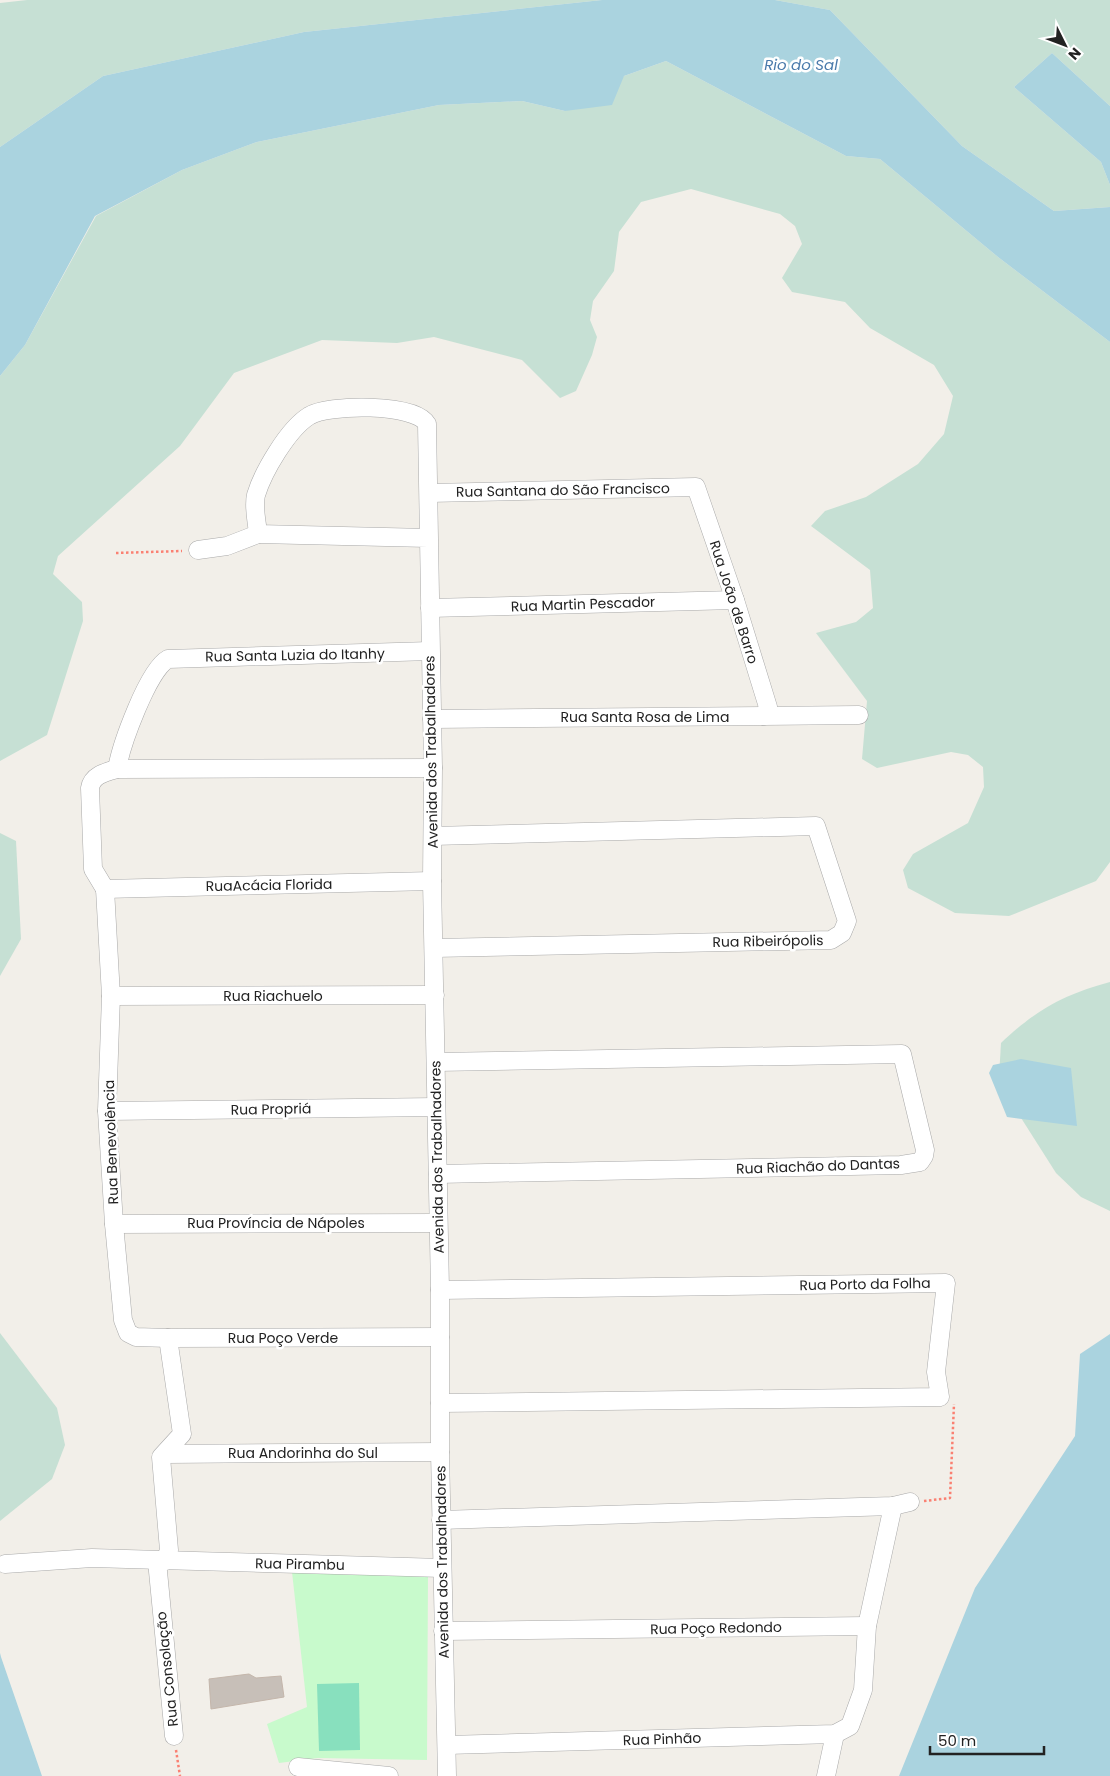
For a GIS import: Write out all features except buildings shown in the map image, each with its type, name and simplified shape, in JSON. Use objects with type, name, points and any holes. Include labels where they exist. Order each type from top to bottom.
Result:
[{"type":"street","name":"Avenida dos Trabalhadores","points":[[258,534],[256,496],[268,469],[295,429],[305,418],[317,412],[347,409],[402,410],[422,417],[428,431],[428,538],[433,768],[432,881],[440,1290],[440,1452],[447,1776]]},
{"type":"street","name":"Rua Santana do São Francisco","points":[[429,493],[696,487]]},
{"type":"street","name":"Rua João de Barro","points":[[696,487],[735,600],[768,707],[764,716]]},
{"type":"street","points":[[198,550],[227,546],[258,534],[428,538]]},
{"type":"street","name":"Rua Martin Pescador","points":[[430,608],[735,600]]},
{"type":"street","name":"Rua Santa Luzia do Itanhy","points":[[117,769],[128,728],[161,664],[175,657],[430,651]]},
{"type":"street","name":"Rua Santa Rosa de Lima","points":[[432,719],[859,716]]},
{"type":"street","points":[[105,889],[93,869],[90,786],[98,776],[117,769],[433,768]]},
{"type":"street","name":"Rua Ribeirópolis","points":[[433,836],[816,826],[843,903],[847,921],[842,934],[831,940],[434,948]]},
{"type":"street","name":"RuaAcácia Florida","points":[[105,889],[432,881]]},
{"type":"street","name":"Rua Benevolência","points":[[105,889],[111,996],[107,1111],[122,1314],[128,1333]]},
{"type":"street","name":"Rua Riachuelo","points":[[111,996],[435,995]]},
{"type":"street","name":"Rua Riachão do Dantas","points":[[436,1062],[902,1054],[925,1150],[920,1162],[901,1164],[438,1174]]},
{"type":"street","name":"Rua Propriá","points":[[107,1111],[436,1107]]},
{"type":"street","name":"Rua Província de Nápoles","points":[[114,1224],[438,1223]]},
{"type":"street","name":"Rua Porto da Folha","points":[[440,1290],[946,1283],[936,1372],[940,1397]]},
{"type":"street","name":"Rua Poço Verde","points":[[128,1333],[136,1337],[168,1338],[440,1337]]},
{"type":"street","points":[[166,1454],[182,1434],[168,1338]]},
{"type":"street","points":[[440,1403],[940,1397]]},
{"type":"street","name":"Rua Andorinha do Sul","points":[[166,1454],[440,1452]]},
{"type":"street","name":"Rua Consolação","points":[[166,1454],[161,1458],[161,1475],[169,1550],[161,1561],[174,1736]]},
{"type":"street","points":[[441,1520],[893,1506],[910,1502]]},
{"type":"street","points":[[826,1776],[835,1734],[850,1726],[863,1690],[867,1626],[893,1506]]},
{"type":"street","name":"Rua Pirambu","points":[[4,1564],[92,1558],[442,1568]]},
{"type":"street","name":"Rua Poço Redondo","points":[[443,1631],[867,1626]]},
{"type":"street","name":"Rua Pinhão","points":[[447,1745],[835,1734]]},
{"type":"street","points":[[298,1767],[389,1776]]},
{"type":"path","points":[[116,553],[198,550]]},
{"type":"path","points":[[910,1502],[950,1498],[954,1404],[940,1397]]},
{"type":"path","name":"Rua Consolação","points":[[174,1736],[180,1776]]},
{"type":"green space","points":[[27,0],[602,0],[304,32],[103,76],[0,147],[0,3]]},
{"type":"green space","points":[[775,0],[1110,0],[1110,106],[1052,53],[1014,87],[1101,162],[1110,185],[1110,207],[1054,211],[962,146],[830,10]]},
{"type":"green space","points":[[666,61],[846,156],[880,159],[998,257],[1110,342],[1110,862],[1096,881],[1009,916],[955,913],[908,888],[903,870],[913,854],[968,823],[984,787],[983,767],[968,755],[951,752],[877,768],[862,759],[867,701],[816,633],[856,622],[873,608],[870,570],[811,526],[825,511],[866,497],[918,464],[944,434],[953,396],[934,365],[870,328],[845,302],[792,292],[782,278],[802,244],[795,226],[780,214],[691,189],[641,202],[619,232],[614,271],[593,301],[590,320],[597,337],[592,355],[576,391],[560,398],[522,360],[434,337],[397,343],[322,340],[234,373],[180,446],[58,556],[53,574],[82,602],[83,621],[47,735],[0,761],[0,376],[25,345],[96,216],[182,170],[257,142],[439,105],[522,101],[565,111],[624,76]]},
{"type":"green space","points":[[0,833],[16,841],[21,939],[0,976]]},
{"type":"green space","points":[[1110,982],[1110,1211],[1081,1197],[1056,1173],[1004,1091],[999,1077],[1001,1043],[1014,1031],[1039,1012],[1064,998]]},
{"type":"green space","points":[[0,1333],[57,1408],[65,1445],[52,1479],[0,1521]]},
{"type":"green space","points":[[292,1572],[428,1574],[427,1760],[318,1758],[279,1763],[267,1724],[307,1707]]},
{"type":"green space","points":[[359,1683],[360,1750],[319,1751],[317,1684]]},
{"type":"water","name":"Rio do Sal","points":[[602,0],[775,0],[830,10],[962,146],[1054,211],[1110,207],[1110,342],[998,257],[880,159],[846,156],[666,61],[624,76],[612,105],[565,111],[522,101],[439,105],[257,142],[182,170],[95,216],[25,345],[0,376],[0,147],[103,76],[304,32]]},
{"type":"water","points":[[1052,53],[1110,106],[1110,185],[1101,162],[1014,87]]},
{"type":"water","points":[[1021,1059],[1071,1068],[1077,1126],[1007,1117],[989,1073],[993,1065]]},
{"type":"water","points":[[1110,1334],[1110,1776],[899,1776],[975,1588],[1075,1436],[1080,1354]]},
{"type":"water","points":[[0,1653],[1,1657],[42,1776],[0,1776]]}]
